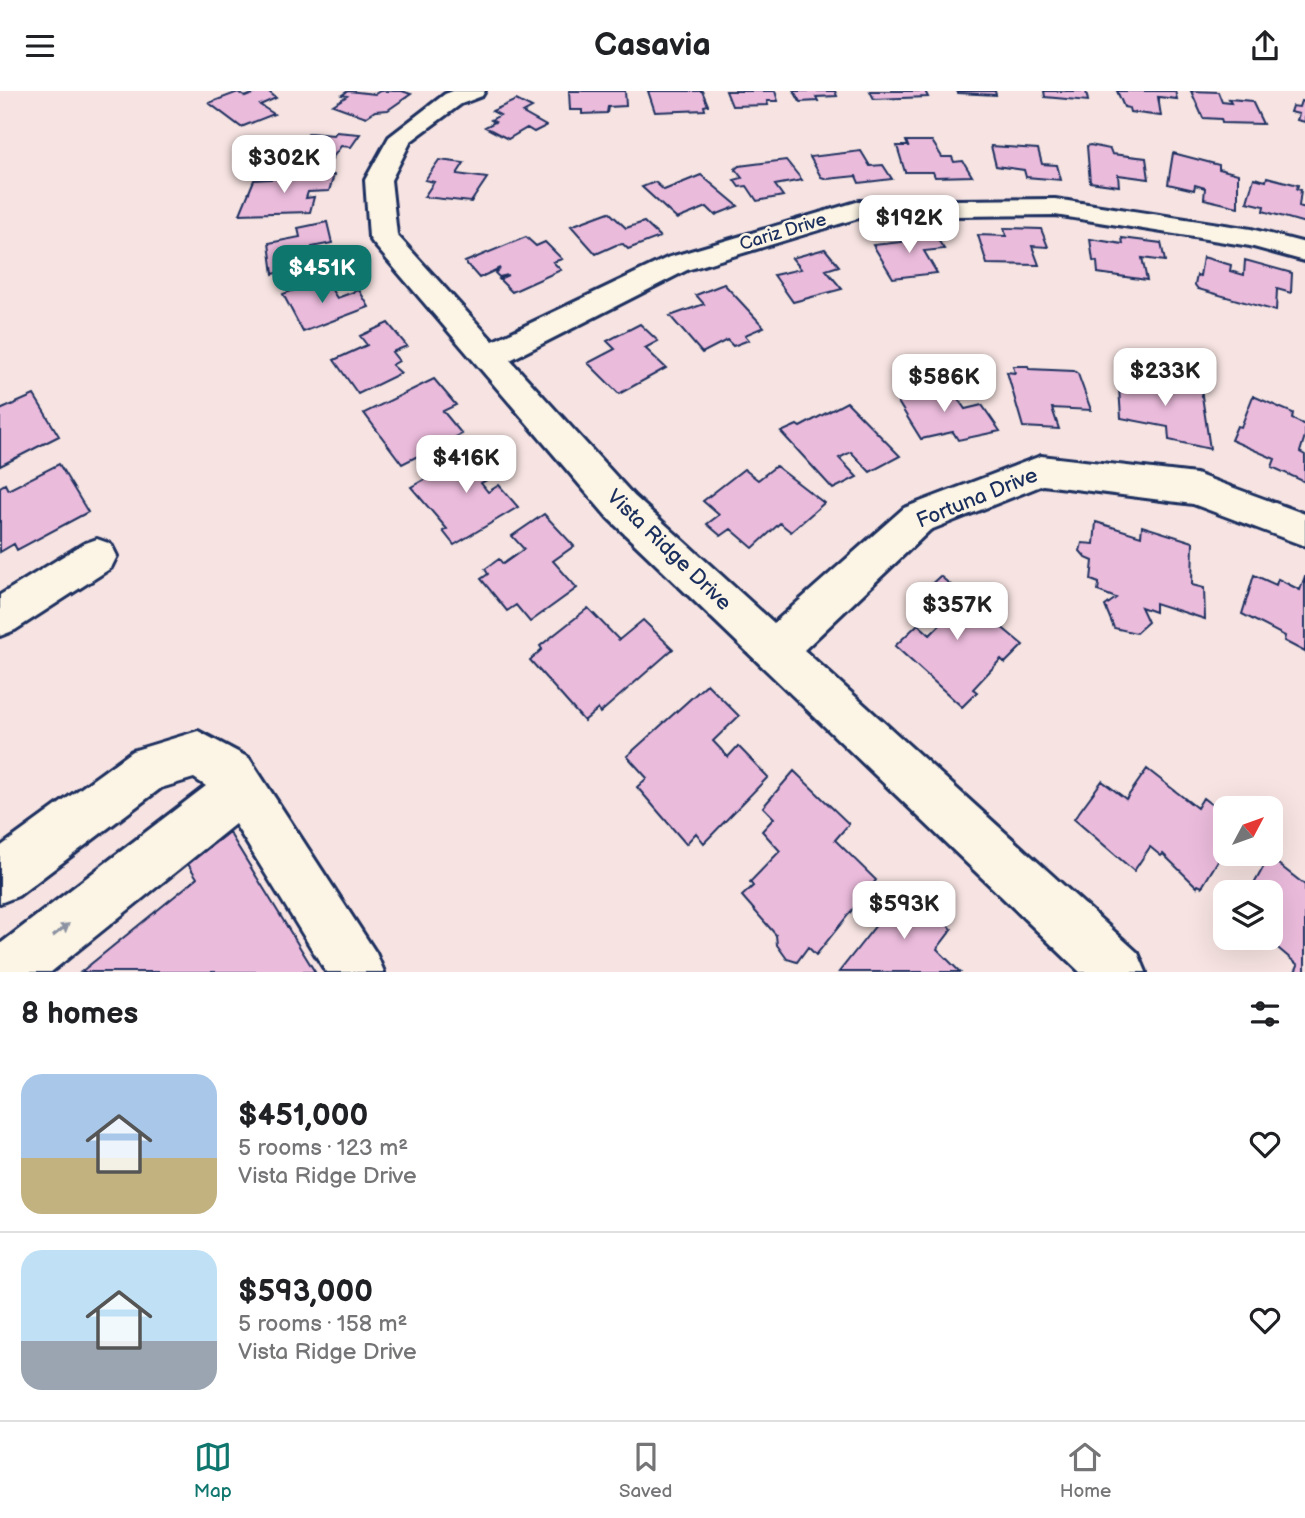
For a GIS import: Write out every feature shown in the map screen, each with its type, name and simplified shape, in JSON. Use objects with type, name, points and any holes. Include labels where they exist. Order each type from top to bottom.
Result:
[{"type":"street","name":"Vista Ridge Drive","points":[[474,91],[453,99],[401,137],[378,180],[383,237],[621,507],[1119,972]]},
{"type":"street","name":"Cariz Drive","points":[[490,356],[677,264],[860,209],[1055,207],[1251,237],[1305,252]]},
{"type":"street","name":"Fortuna Drive","points":[[774,651],[916,519],[1041,470],[1196,489],[1305,530]]},
{"type":"street","points":[[0,617],[97,556]]},
{"type":"street","points":[[0,878],[149,768],[198,754],[232,775],[356,972]]},
{"type":"street","points":[[8,972],[240,789]]},
{"type":"building","points":[[268,91],[276,98],[260,105],[274,114],[241,127],[209,103],[238,92],[245,97]]},
{"type":"building","points":[[348,91],[375,94],[380,91],[402,91],[411,94],[388,110],[375,111],[366,117],[333,105],[347,96],[342,95]]},
{"type":"building","points":[[569,91],[625,91],[626,106],[608,107],[607,113],[582,114],[582,110],[570,110]]},
{"type":"building","points":[[648,91],[702,91],[708,105],[704,106],[705,110],[655,112]]},
{"type":"building","points":[[726,91],[775,91],[778,101],[767,101],[768,105],[732,106]]},
{"type":"building","points":[[794,91],[835,91],[837,96],[816,97],[818,101],[800,102]]},
{"type":"building","points":[[870,91],[925,91],[928,97],[874,99]]},
{"type":"building","points":[[957,91],[995,91],[996,95],[958,93]]},
{"type":"building","points":[[1044,91],[1086,91],[1088,101],[1045,97]]},
{"type":"building","points":[[1117,91],[1175,91],[1177,99],[1158,97],[1161,116],[1130,112],[1129,108],[1124,107]]},
{"type":"building","points":[[1191,91],[1218,92],[1222,102],[1231,103],[1229,99],[1252,101],[1263,124],[1222,123],[1221,119],[1203,118]]},
{"type":"building","points":[[516,100],[532,108],[523,113],[546,126],[534,132],[527,128],[508,139],[485,127],[495,122],[491,120],[500,115],[492,111]]},
{"type":"building","points":[[1301,101],[1305,102],[1305,122],[1297,120],[1299,114],[1290,112],[1292,106],[1299,107]]},
{"type":"building","points":[[336,132],[360,134],[351,147],[341,146],[331,160],[291,157],[309,133],[334,135]]},
{"type":"building","points":[[906,141],[932,141],[942,157],[952,157],[954,162],[963,161],[972,176],[935,177],[933,172],[905,172],[897,146],[908,146]]},
{"type":"building","points":[[991,146],[1038,149],[1042,164],[1057,165],[1061,180],[1026,177],[1024,170],[996,166]]},
{"type":"building","points":[[1087,146],[1110,149],[1112,154],[1146,158],[1149,179],[1118,175],[1119,186],[1090,182]]},
{"type":"building","points":[[861,151],[870,166],[883,165],[892,179],[859,183],[856,176],[827,179],[821,177],[810,157]]},
{"type":"building","points":[[1173,153],[1219,165],[1219,169],[1238,174],[1238,207],[1204,199],[1205,188],[1195,185],[1194,190],[1168,184]]},
{"type":"building","points":[[439,160],[464,163],[457,174],[487,178],[471,202],[424,197],[434,182],[425,180]]},
{"type":"building","points":[[786,160],[802,180],[775,185],[783,196],[757,201],[747,186],[739,187],[734,180],[742,178],[735,169],[739,166]]},
{"type":"building","points":[[334,175],[329,191],[308,192],[306,198],[314,197],[310,212],[240,214],[254,180]]},
{"type":"building","points":[[701,175],[738,206],[715,215],[707,207],[677,219],[642,187],[655,182],[664,190]]},
{"type":"building","points":[[1267,177],[1298,185],[1297,189],[1301,190],[1299,206],[1305,208],[1305,223],[1263,211],[1264,206],[1247,202],[1254,178],[1266,181]]},
{"type":"building","points":[[609,212],[626,228],[644,222],[660,237],[628,249],[623,244],[616,245],[596,254],[571,226]]},
{"type":"building","points":[[327,222],[332,243],[312,247],[316,264],[273,274],[269,243],[300,237],[298,228]]},
{"type":"building","points":[[1004,228],[1041,229],[1048,247],[1032,246],[1039,265],[987,264],[978,235],[1006,236]]},
{"type":"building","points":[[932,231],[944,249],[924,251],[937,273],[893,278],[873,245],[902,242],[898,235]]},
{"type":"building","points":[[526,237],[536,246],[545,242],[562,259],[553,262],[561,270],[512,292],[499,279],[508,275],[499,277],[495,273],[500,268],[479,278],[465,262]]},
{"type":"building","points":[[1122,238],[1161,243],[1165,261],[1142,258],[1147,280],[1098,273],[1097,262],[1093,261],[1090,239],[1123,244]]},
{"type":"building","points":[[825,249],[839,266],[826,270],[842,289],[793,302],[774,275],[801,269],[792,258]]},
{"type":"building","points":[[1203,257],[1231,265],[1230,271],[1244,275],[1245,260],[1292,273],[1291,293],[1277,289],[1276,311],[1198,289],[1195,285],[1197,275],[1200,276]]},
{"type":"building","points":[[325,279],[337,298],[359,290],[369,307],[303,332],[283,294]]},
{"type":"building","points":[[724,284],[764,327],[745,335],[749,340],[733,346],[727,340],[702,353],[670,316],[704,304],[696,295]]},
{"type":"building","points":[[388,323],[407,346],[392,352],[399,361],[392,365],[401,373],[358,394],[334,360],[367,345],[360,336]]},
{"type":"building","points":[[640,324],[658,341],[645,348],[666,368],[619,394],[588,363],[615,349],[607,341]]},
{"type":"building","points":[[1013,366],[1074,371],[1078,374],[1091,410],[1052,408],[1059,429],[1023,427],[1007,372],[1015,373]]},
{"type":"building","points":[[1118,372],[1201,389],[1210,449],[1169,440],[1168,427],[1121,418]]},
{"type":"building","points":[[434,379],[456,405],[443,411],[462,434],[402,464],[364,413]]},
{"type":"building","points":[[947,383],[965,409],[982,405],[1000,431],[958,440],[953,432],[921,439],[893,394]]},
{"type":"building","points":[[34,395],[59,436],[0,466],[0,410]]},
{"type":"building","points":[[1253,396],[1293,413],[1292,419],[1305,425],[1300,452],[1305,455],[1305,482],[1272,467],[1275,459],[1231,440],[1237,426],[1241,427]]},
{"type":"building","points":[[847,402],[900,456],[870,472],[851,452],[839,458],[857,477],[833,489],[781,432],[797,425],[800,427]]},
{"type":"building","points":[[486,445],[507,469],[481,483],[488,492],[499,485],[518,507],[454,545],[443,531],[447,529],[411,487]]},
{"type":"building","points":[[59,464],[88,512],[17,550],[14,544],[0,552],[0,487],[5,484],[8,490]]},
{"type":"building","points":[[776,466],[824,503],[791,532],[780,523],[753,548],[731,529],[721,536],[707,524],[719,515],[703,501],[744,469],[758,480]]},
{"type":"building","points":[[544,514],[574,546],[553,561],[577,588],[530,622],[516,605],[507,611],[481,579],[488,574],[485,569],[499,559],[503,564],[524,549],[512,536]]},
{"type":"building","points":[[1096,522],[1141,536],[1142,526],[1193,542],[1192,585],[1204,588],[1205,619],[1155,603],[1155,612],[1141,607],[1148,622],[1136,633],[1114,628],[1105,606],[1116,598],[1098,591],[1099,583],[1091,580],[1093,561],[1080,551],[1082,543],[1094,544]]},
{"type":"building","points":[[1254,575],[1276,585],[1278,579],[1300,590],[1305,576],[1305,652],[1284,641],[1285,636],[1242,614]]},
{"type":"building","points":[[940,576],[1023,645],[1005,663],[1001,659],[973,689],[977,692],[962,707],[895,646],[918,624],[930,635],[940,625],[913,601]]},
{"type":"building","points":[[588,608],[619,640],[643,620],[673,649],[600,713],[598,709],[584,721],[530,660],[542,649],[540,646]]},
{"type":"building","points":[[707,684],[739,716],[713,741],[728,757],[738,746],[768,777],[704,843],[696,833],[686,844],[637,787],[647,778],[627,756]]},
{"type":"building","points":[[1147,769],[1197,808],[1203,798],[1213,806],[1215,866],[1202,887],[1197,887],[1163,854],[1161,856],[1150,847],[1134,871],[1074,819],[1102,781],[1126,799]]},
{"type":"building","points":[[794,771],[849,824],[835,840],[876,880],[816,955],[808,947],[797,962],[787,959],[777,945],[776,935],[742,896],[753,886],[750,882],[780,851],[762,831],[774,818],[763,807]]},
{"type":"building","points":[[229,832],[315,972],[81,972],[197,878],[188,864]]},
{"type":"building","points":[[1264,866],[1281,866],[1305,885],[1305,972],[1295,972],[1298,965],[1280,950],[1283,950],[1283,880],[1256,880]]},
{"type":"building","points":[[907,886],[952,929],[937,949],[960,972],[839,972]]}]
